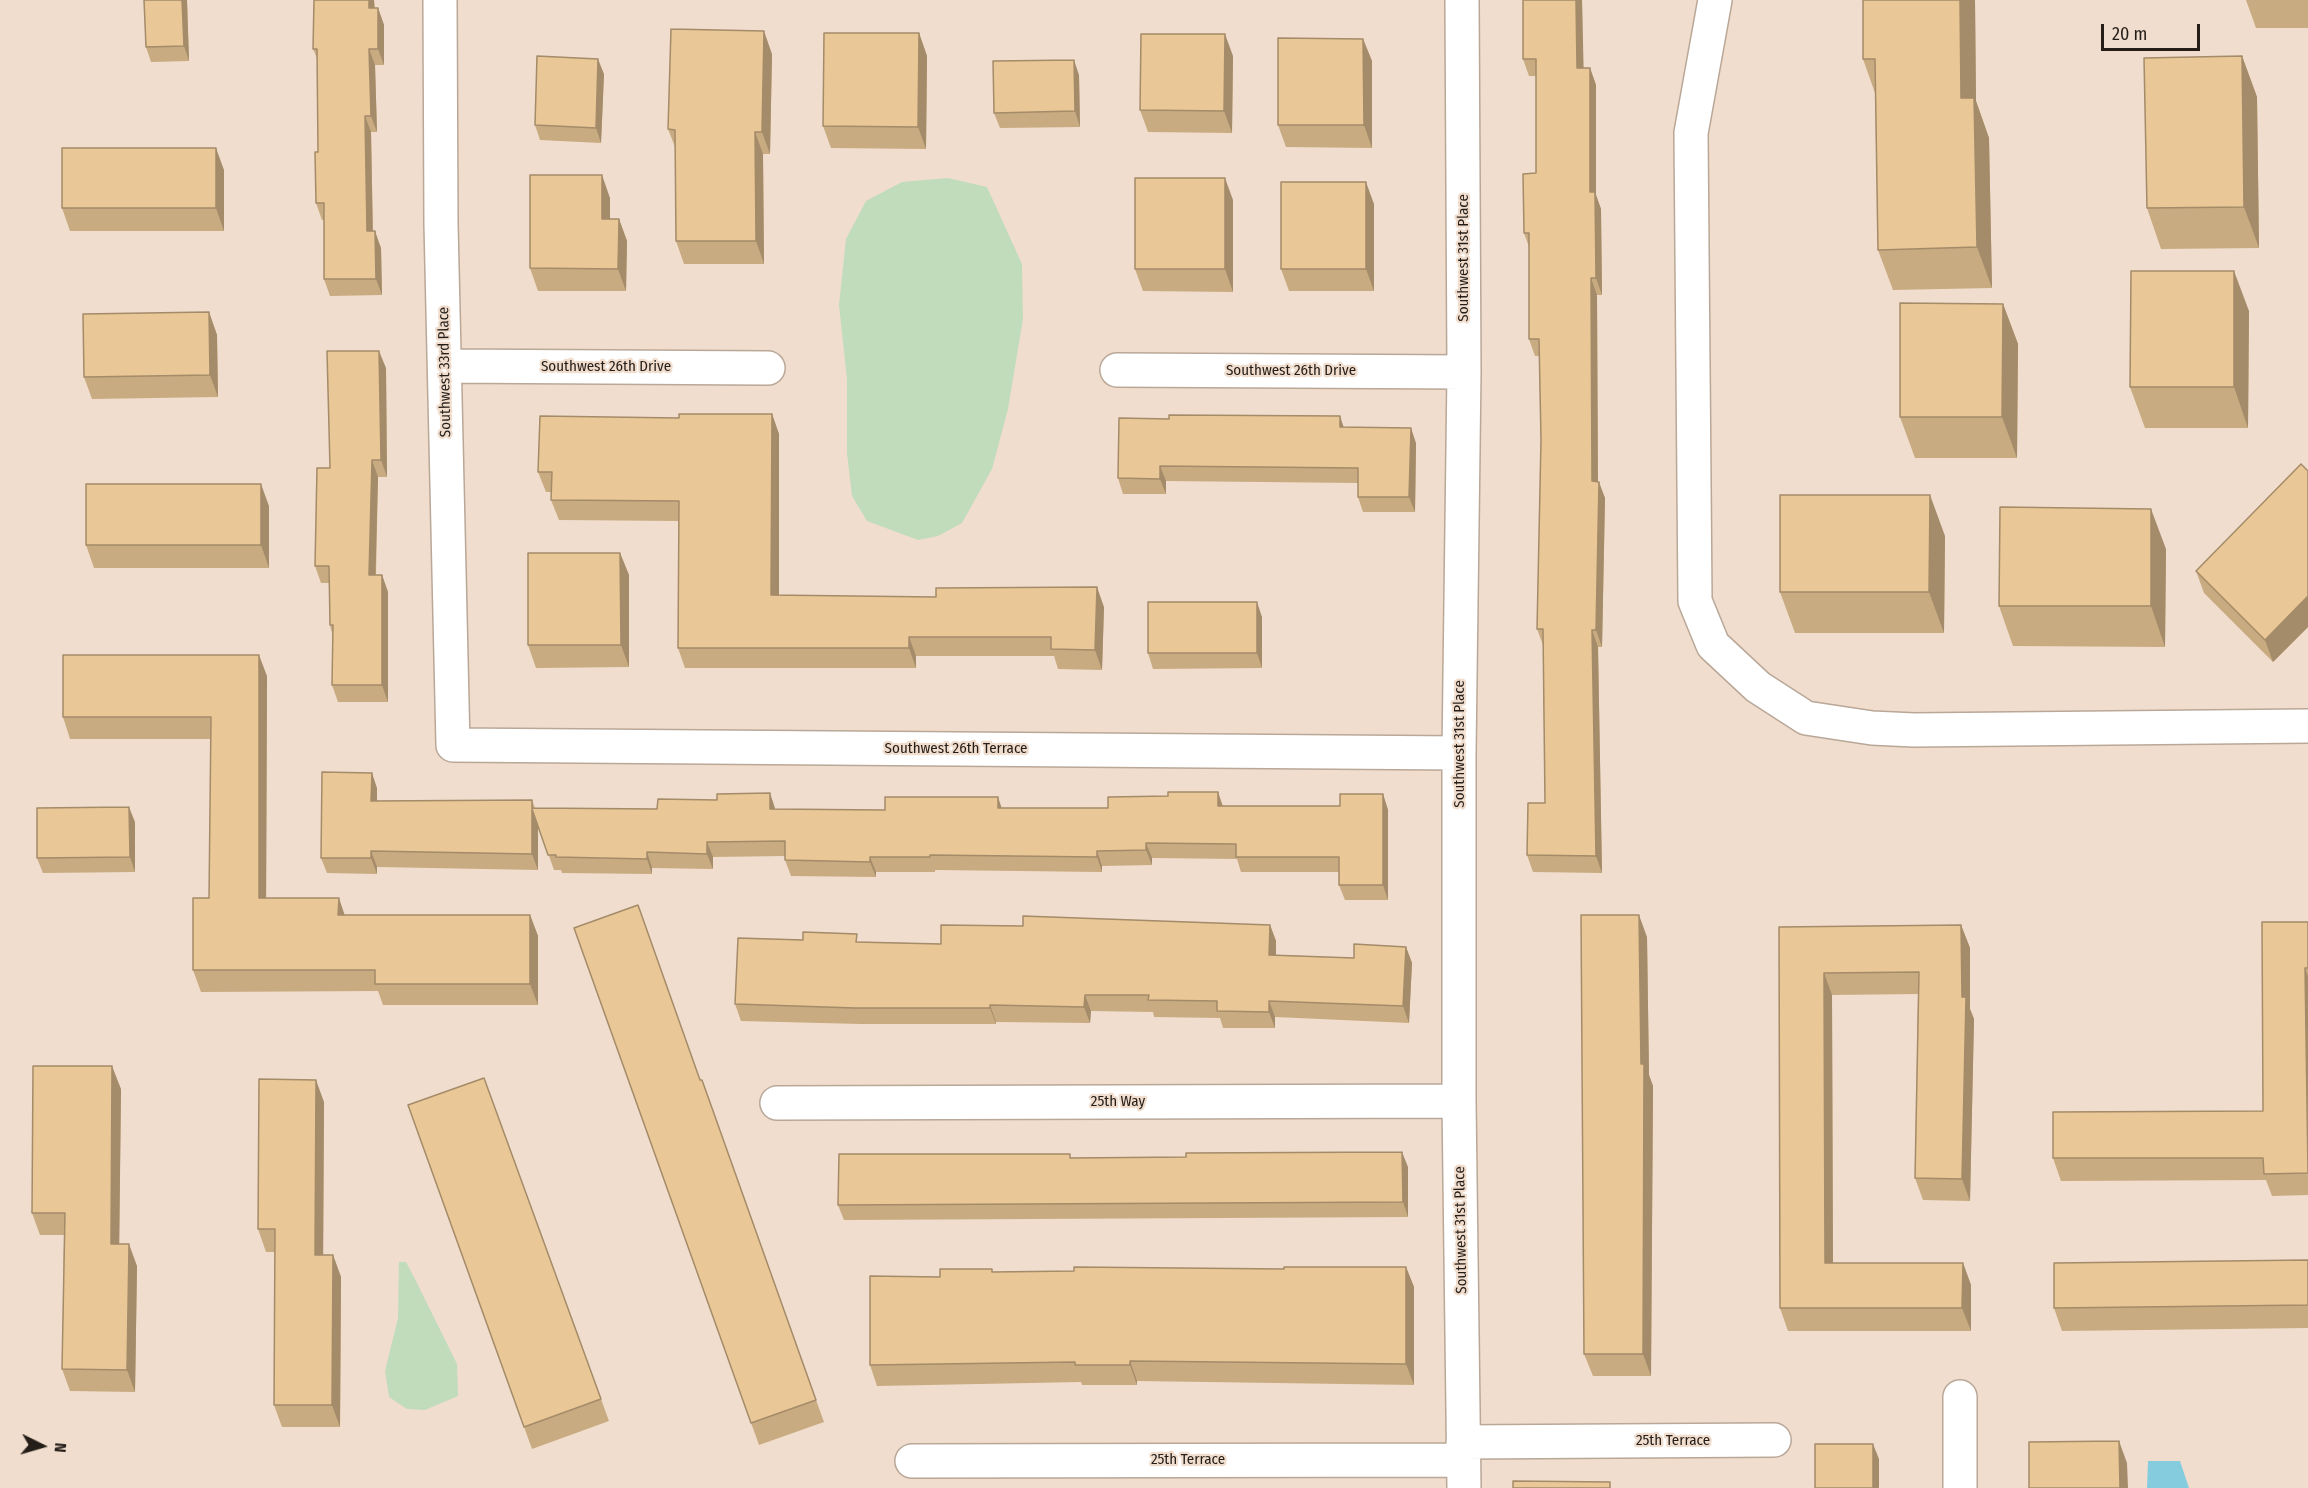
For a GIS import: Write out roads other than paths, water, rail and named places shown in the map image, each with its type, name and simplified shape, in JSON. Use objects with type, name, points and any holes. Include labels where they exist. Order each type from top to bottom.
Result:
[{"type":"street","name":"Southwest 33rd Place","points":[[440,0],[453,745]]},
{"type":"street","name":"Southwest 31st Place","points":[[1462,0],[1464,372],[1459,753],[1459,1101],[1463,1463]]},
{"type":"street","points":[[1715,0],[1691,133],[1695,601],[1713,645],[1758,687],[1806,718],[1872,728],[1937,730],[2308,726]]},
{"type":"street","name":"Southwest 26th Drive","points":[[445,366],[768,368]]},
{"type":"street","name":"Southwest 26th Drive","points":[[1117,370],[1464,372]]},
{"type":"street","name":"Southwest 26th Terrace","points":[[453,745],[1459,753]]},
{"type":"street","name":"25th Way","points":[[777,1104],[1459,1101]]},
{"type":"street","points":[[1960,1397],[1960,1488]]},
{"type":"street","name":"25th Terrace","points":[[912,1461],[1463,1463],[1774,1440]]},
{"type":"water","points":[[2148,1461],[2180,1461],[2189,1488],[2147,1488]]}]
